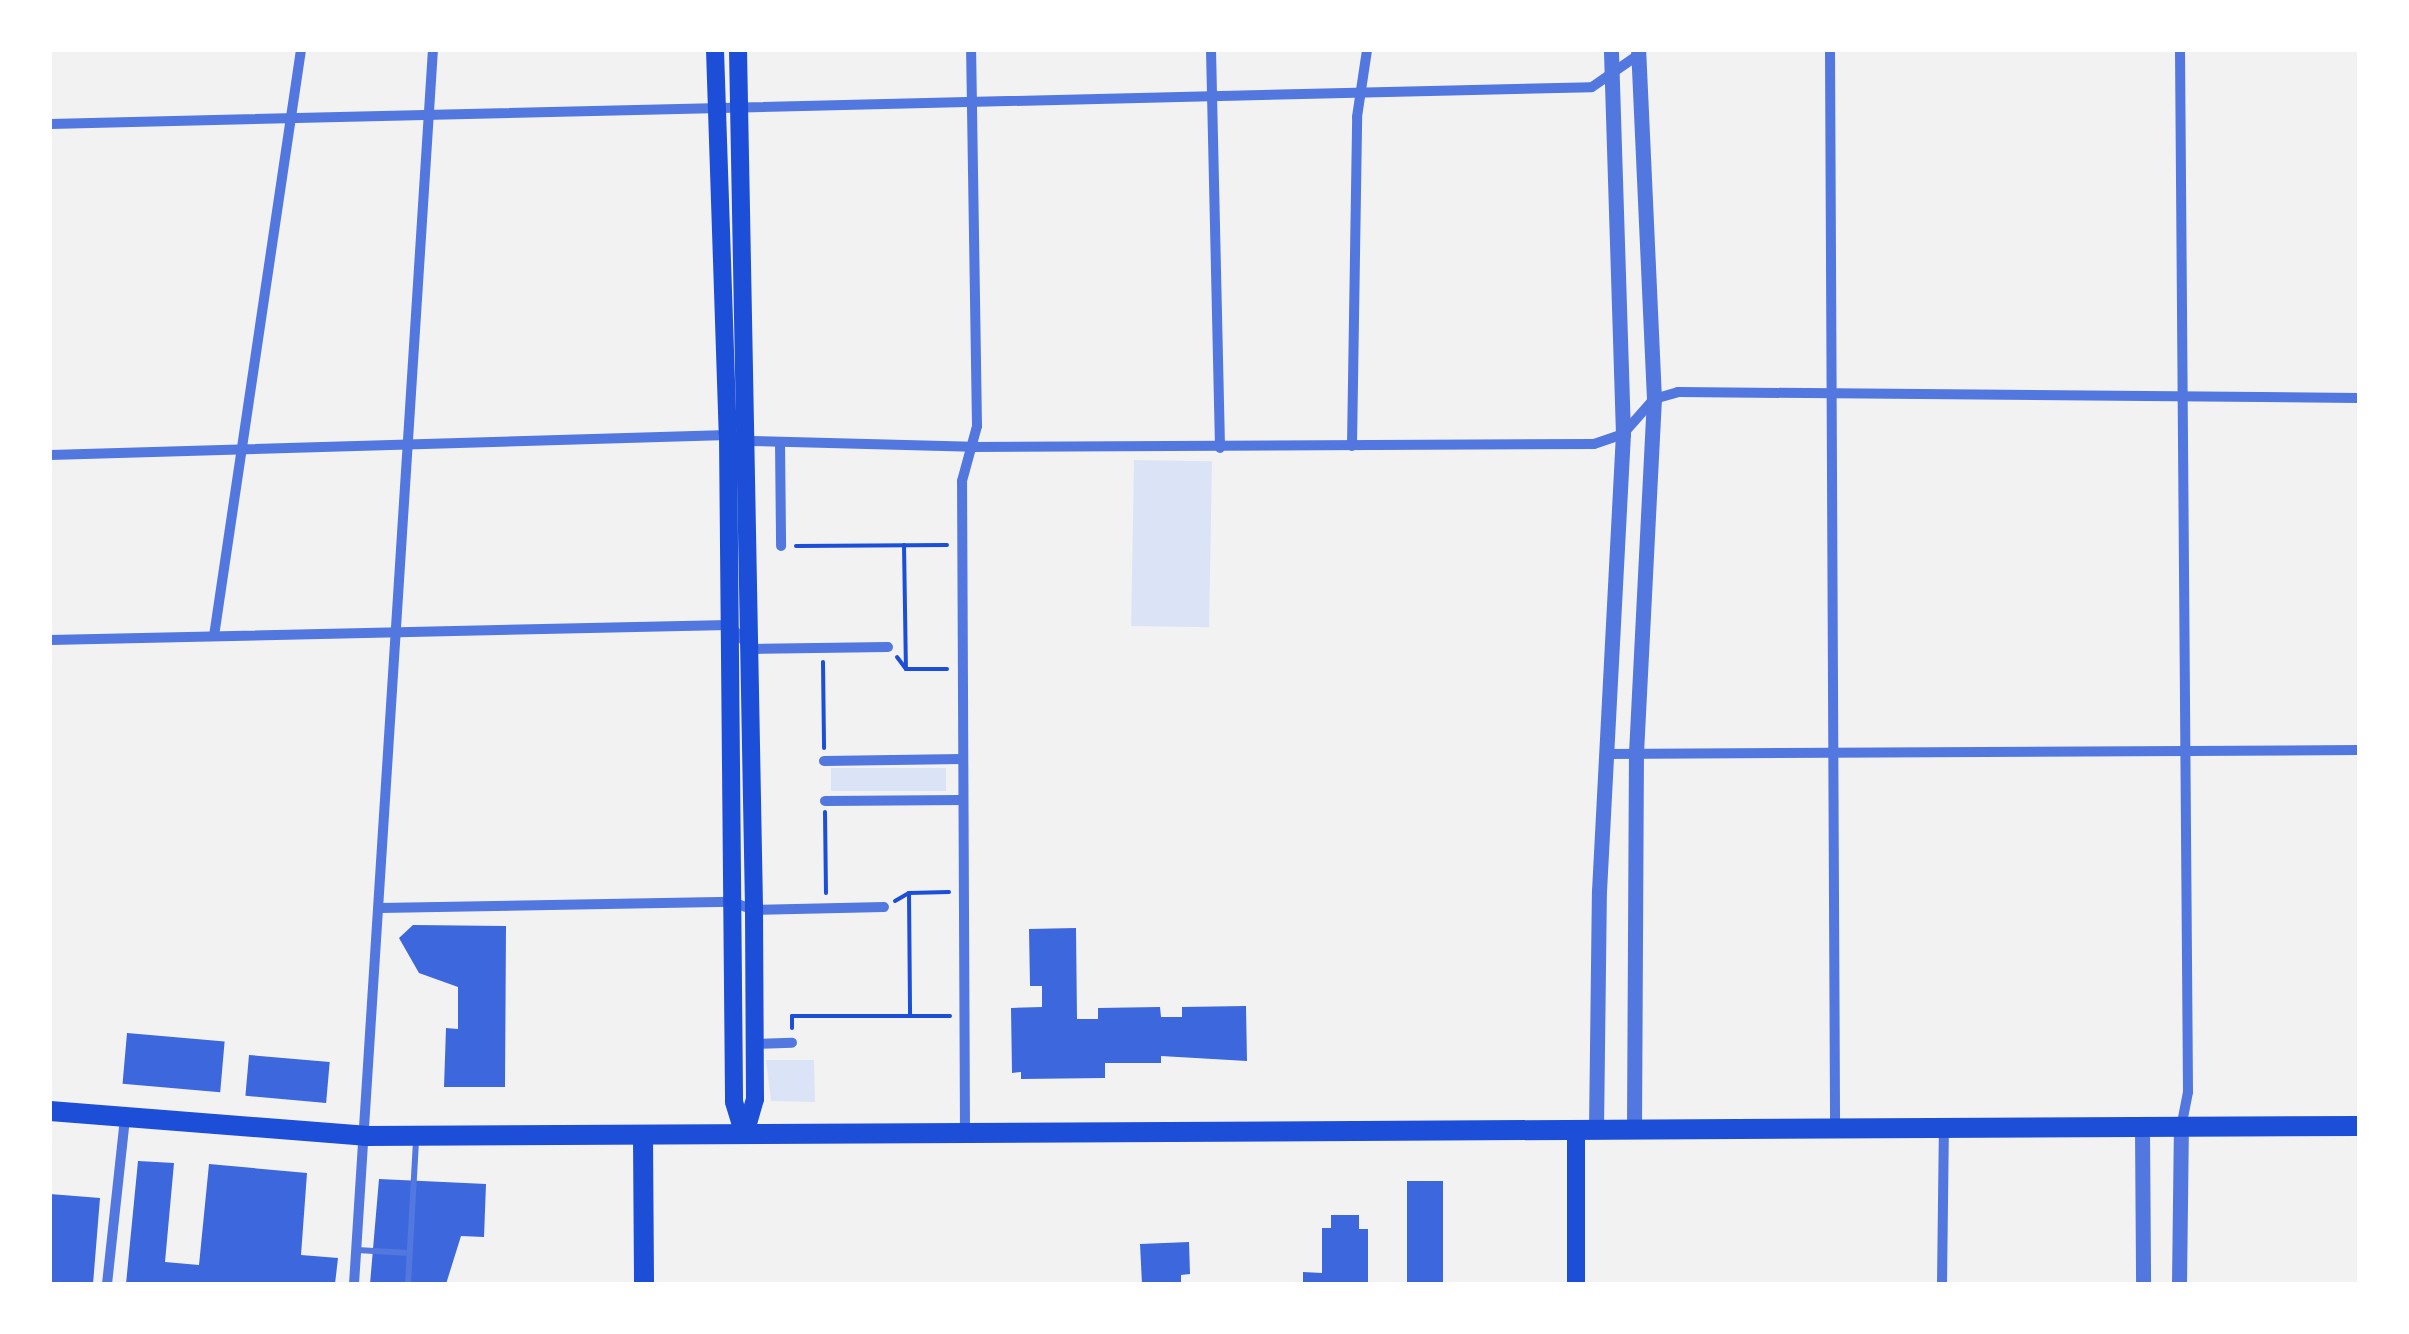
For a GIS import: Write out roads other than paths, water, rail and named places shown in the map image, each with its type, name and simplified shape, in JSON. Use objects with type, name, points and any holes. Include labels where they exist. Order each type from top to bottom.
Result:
[{"type":"main road","points":[[716,50],[728,435],[734,1102],[744,1135]]},
{"type":"main road","points":[[738,50],[750,441],[755,1044],[755,1099],[744,1135]]},
{"type":"main road","points":[[50,1111],[366,1136],[2359,1126]]},
{"type":"main road","points":[[1576,1284],[1586,1130]]},
{"type":"main road","points":[[643,1137],[644,1284]]},
{"type":"street","points":[[214,636],[236,452],[301,50]]},
{"type":"street","points":[[354,1284],[410,449],[432,50]]},
{"type":"street","points":[[964,1134],[962,482],[978,426],[972,50]]},
{"type":"street","points":[[1211,50],[1220,448]]},
{"type":"street","points":[[1352,446],[1362,96],[1367,50]]},
{"type":"street","points":[[1586,1130],[1623,434],[1611,50]]},
{"type":"street","points":[[1830,50],[1834,1128]]},
{"type":"street","points":[[2180,50],[2188,1092],[2181,1128],[2180,1284]]},
{"type":"street","points":[[50,124],[1362,96],[1592,87],[1612,77],[1640,51]]},
{"type":"street","points":[[1634,1130],[1636,753],[1654,399],[1640,51]]},
{"type":"street","points":[[50,456],[410,449],[728,435],[750,441],[972,448],[1594,444],[1623,434],[1654,399],[1678,392],[2359,398]]},
{"type":"street","points":[[780,442],[781,546]]},
{"type":"street","points":[[50,640],[729,624],[752,649],[888,647]]},
{"type":"street","points":[[1606,754],[2359,750]]},
{"type":"street","points":[[824,761],[962,759]]},
{"type":"street","points":[[824,801],[962,800]]},
{"type":"street","points":[[380,908],[732,902],[754,910],[884,907]]},
{"type":"street","points":[[755,1044],[792,1044]]},
{"type":"street","points":[[107,1284],[124,1117]]},
{"type":"street","points":[[1942,1284],[1944,1128]]},
{"type":"street","points":[[2142,1128],[2143,1284]]},
{"type":"lane","points":[[408,1284],[416,1136]]},
{"type":"lane","points":[[357,1250],[409,1252]]}]
